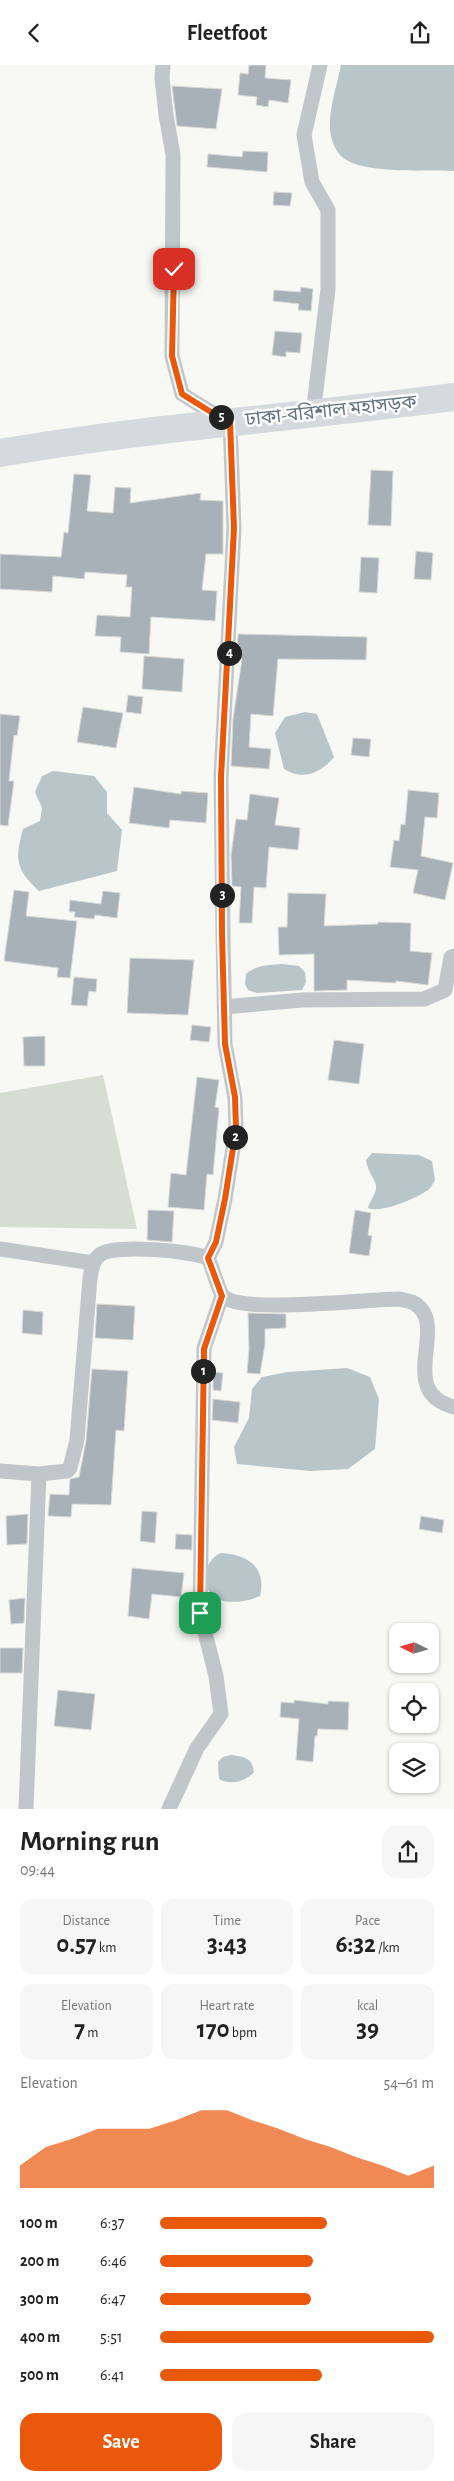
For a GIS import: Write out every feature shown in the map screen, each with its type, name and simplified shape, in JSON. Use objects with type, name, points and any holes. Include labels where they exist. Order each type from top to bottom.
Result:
[{"type":"highway","name":"ঢাকা-বরিশাল মহাসড়ক","points":[[0,453],[230,421],[313,415],[454,397]]},
{"type":"street","points":[[163,65],[162,77],[166,115],[173,155],[172,356],[182,394],[230,421],[234,528],[221,777],[225,1044],[235,1097],[236,1129],[216,1242],[208,1258],[222,1296],[233,1303],[268,1305],[381,1299],[399,1299],[414,1303],[422,1312],[427,1328],[425,1378],[428,1390],[436,1400],[454,1407]]},
{"type":"street","points":[[313,415],[328,289],[328,210],[312,182],[304,135],[320,65]]},
{"type":"street","points":[[224,1007],[302,1000],[424,999],[445,990],[451,957],[454,956]]},
{"type":"street","points":[[0,1249],[93,1263]]},
{"type":"street","points":[[0,1471],[39,1474],[68,1471],[74,1456],[93,1263],[101,1254],[119,1249],[167,1252],[208,1258]]},
{"type":"street","points":[[169,1809],[197,1748],[221,1714],[216,1676],[200,1613],[204,1349],[222,1296]]},
{"type":"street","points":[[26,1809],[39,1474]]},
{"type":"shaded area","points":[[341,65],[454,65],[454,171],[384,169],[358,165],[343,157],[336,150],[330,131],[332,103]]},
{"type":"shaded area","points":[[305,712],[317,714],[334,757],[317,771],[305,775],[291,773],[284,769],[275,733],[285,717]]},
{"type":"shaded area","points":[[53,771],[94,776],[107,792],[107,813],[122,830],[117,871],[39,891],[21,870],[18,856],[23,829],[40,821],[42,808],[35,792],[42,776]]},
{"type":"shaded area","points":[[282,964],[299,966],[305,972],[306,982],[302,990],[257,993],[248,990],[245,984],[246,974],[263,966]]},
{"type":"shaded area","points":[[103,1075],[137,1229],[0,1227],[0,1093]]},
{"type":"shaded area","points":[[372,1153],[419,1155],[432,1161],[435,1180],[428,1190],[407,1201],[381,1209],[368,1208],[376,1189],[366,1160]]},
{"type":"shaded area","points":[[347,1368],[370,1377],[379,1399],[375,1449],[348,1469],[310,1471],[237,1464],[234,1447],[249,1418],[252,1389],[262,1377],[288,1372]]},
{"type":"shaded area","points":[[221,1553],[239,1556],[253,1564],[261,1577],[260,1596],[246,1601],[235,1602],[220,1600],[213,1596],[206,1584],[207,1570],[214,1557]]},
{"type":"shaded area","points":[[231,1755],[247,1759],[251,1763],[254,1772],[247,1778],[233,1782],[219,1779],[218,1762],[223,1757]]},
{"type":"building","points":[[249,65],[266,65],[265,78],[291,80],[288,103],[269,100],[268,107],[256,105],[257,97],[238,95],[240,73],[248,74]]},
{"type":"building","points":[[172,86],[222,89],[216,129],[177,126]]},
{"type":"building","points":[[243,151],[268,152],[267,172],[207,167],[208,154],[242,157]]},
{"type":"building","points":[[274,192],[292,193],[290,206],[273,205]]},
{"type":"building","points":[[301,287],[313,289],[311,311],[298,310],[299,304],[273,301],[274,290],[300,292]]},
{"type":"building","points":[[275,331],[302,333],[300,353],[286,352],[286,357],[272,355]]},
{"type":"building","points":[[371,470],[393,471],[391,526],[368,525]]},
{"type":"building","points":[[74,474],[91,475],[87,511],[113,513],[115,487],[131,488],[130,503],[201,493],[200,500],[223,501],[223,554],[206,554],[202,590],[217,591],[215,621],[151,617],[149,654],[120,652],[121,637],[95,636],[97,615],[130,617],[132,587],[126,587],[127,575],[85,572],[84,579],[53,576],[52,592],[0,589],[0,554],[61,557],[64,532],[68,533]]},
{"type":"building","points":[[416,551],[433,553],[431,580],[414,579]]},
{"type":"building","points":[[361,557],[379,558],[377,593],[359,592]]},
{"type":"building","points":[[238,634],[367,637],[366,660],[278,659],[273,716],[251,714],[249,747],[271,749],[269,769],[231,766],[233,719],[242,659],[237,659]]},
{"type":"building","points":[[144,656],[184,659],[182,692],[142,689]]},
{"type":"building","points":[[128,695],[143,697],[141,714],[126,712]]},
{"type":"building","points":[[83,707],[123,713],[116,748],[77,742]]},
{"type":"building","points":[[0,714],[20,716],[17,736],[14,735],[9,781],[14,781],[8,826],[0,825]]},
{"type":"building","points":[[353,738],[371,739],[369,757],[351,755]]},
{"type":"building","points":[[134,787],[181,794],[181,791],[208,793],[206,823],[170,820],[169,828],[129,823]]},
{"type":"building","points":[[408,790],[439,793],[437,818],[425,817],[421,856],[453,863],[445,900],[413,893],[418,870],[390,867],[394,840],[399,841],[401,824],[405,825]]},
{"type":"building","points":[[250,794],[279,798],[275,825],[300,828],[298,850],[269,847],[266,888],[254,887],[252,923],[239,923],[241,887],[232,886],[231,855],[236,819],[247,820]]},
{"type":"building","points":[[14,890],[29,892],[26,916],[77,921],[70,978],[57,977],[58,968],[4,961]]},
{"type":"building","points":[[103,891],[120,893],[117,918],[95,915],[94,919],[74,917],[75,912],[69,912],[70,900],[101,904]]},
{"type":"building","points":[[288,893],[326,894],[324,926],[378,924],[378,922],[411,923],[410,951],[432,953],[428,985],[396,981],[396,983],[347,980],[347,990],[314,991],[314,954],[279,955],[278,927],[287,927]]},
{"type":"building","points":[[130,958],[194,960],[188,1015],[127,1013]]},
{"type":"building","points":[[74,977],[97,979],[96,992],[89,991],[87,1006],[71,1005]]},
{"type":"building","points":[[192,1025],[211,1027],[209,1042],[190,1040]]},
{"type":"building","points":[[45,1036],[45,1066],[24,1066],[23,1037]]},
{"type":"building","points":[[334,1040],[364,1044],[359,1084],[328,1080]]},
{"type":"building","points":[[197,1077],[219,1080],[215,1107],[219,1108],[213,1175],[207,1174],[204,1210],[168,1207],[171,1173],[186,1175]]},
{"type":"building","points":[[148,1210],[174,1211],[172,1242],[147,1240]]},
{"type":"building","points":[[355,1210],[371,1213],[368,1235],[372,1236],[369,1256],[349,1253]]},
{"type":"building","points":[[97,1304],[135,1306],[133,1340],[95,1338]]},
{"type":"building","points":[[23,1310],[43,1312],[42,1335],[22,1333]]},
{"type":"building","points":[[248,1313],[286,1314],[286,1328],[265,1329],[265,1344],[260,1374],[247,1373],[249,1349]]},
{"type":"building","points":[[92,1369],[128,1371],[124,1431],[116,1430],[111,1505],[72,1504],[71,1517],[48,1516],[50,1494],[69,1495],[70,1479],[79,1477],[86,1441]]},
{"type":"building","points":[[213,1372],[223,1373],[221,1391],[213,1390]]},
{"type":"building","points":[[213,1399],[240,1402],[238,1423],[212,1420]]},
{"type":"building","points":[[142,1511],[157,1512],[155,1543],[140,1541]]},
{"type":"building","points":[[28,1514],[27,1544],[7,1545],[6,1516]]},
{"type":"building","points":[[421,1516],[444,1520],[442,1533],[419,1529]]},
{"type":"building","points":[[176,1534],[192,1535],[192,1550],[175,1549]]},
{"type":"building","points":[[132,1568],[184,1573],[181,1597],[152,1594],[149,1619],[128,1616]]},
{"type":"building","points":[[25,1598],[24,1623],[11,1624],[9,1600]]},
{"type":"building","points":[[0,1648],[23,1648],[22,1673],[0,1673]]},
{"type":"building","points":[[58,1690],[95,1694],[91,1730],[54,1726]]},
{"type":"building","points":[[294,1700],[328,1704],[328,1701],[349,1702],[348,1730],[318,1729],[317,1736],[315,1736],[313,1762],[296,1760],[299,1719],[280,1717],[281,1702],[294,1703]]},
{"type":"route","points":[[174,269],[172,285],[172,356],[182,394],[230,421],[234,528],[228,675],[221,777],[225,1044],[235,1097],[236,1129],[233,1157],[216,1242],[208,1258],[222,1296],[204,1349],[200,1613]]}]
